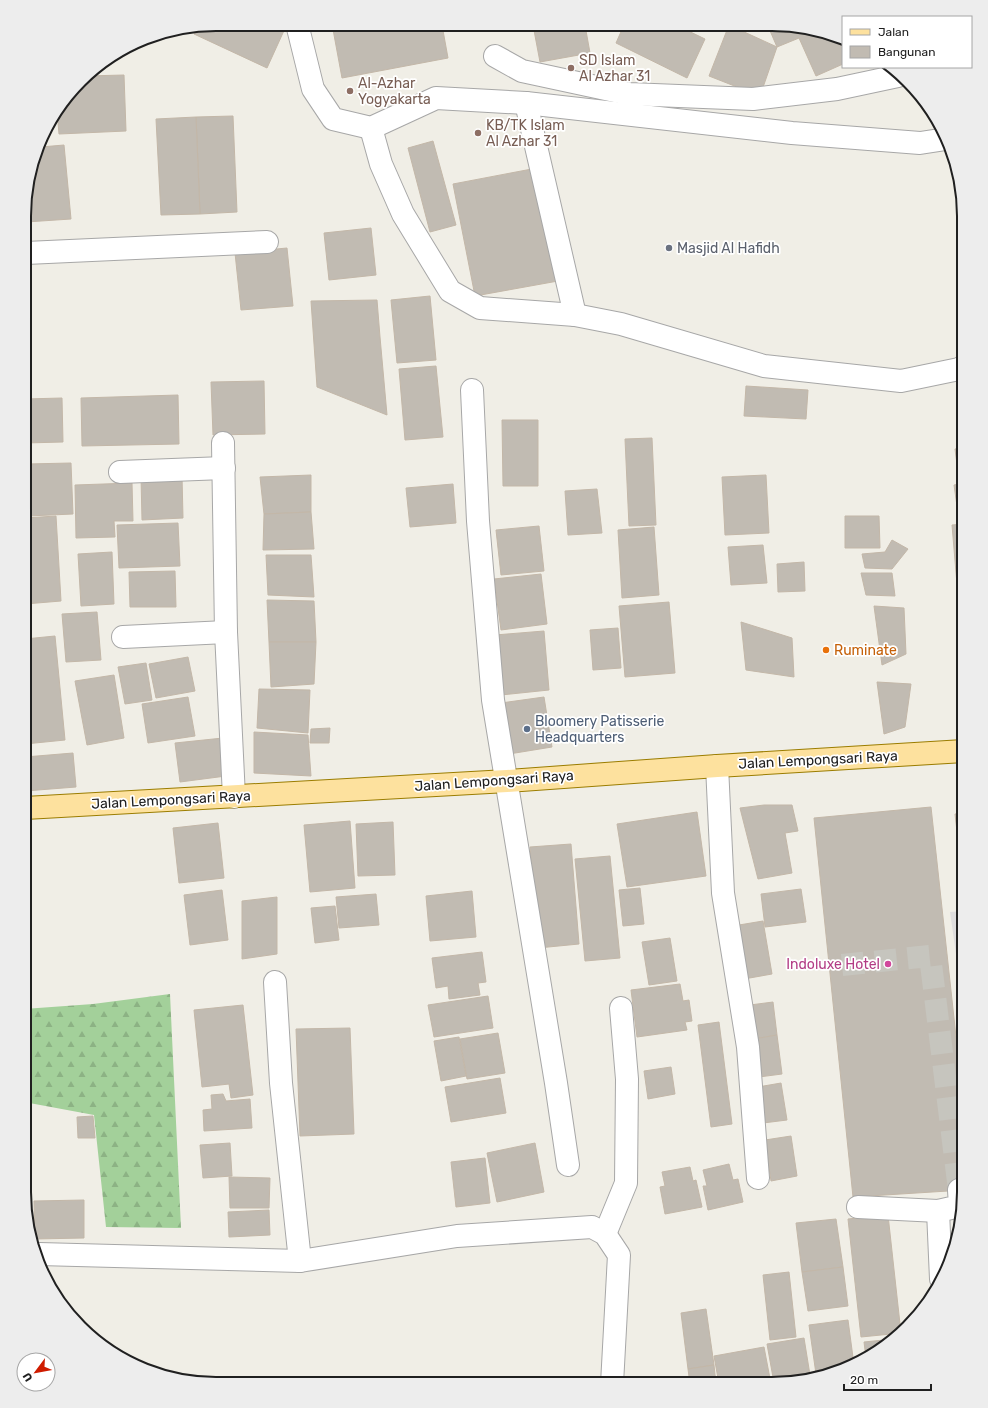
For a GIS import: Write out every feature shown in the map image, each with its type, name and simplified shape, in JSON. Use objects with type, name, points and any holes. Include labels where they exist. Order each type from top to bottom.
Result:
[{"type":"main road","name":"Jalan Lempongsari Raya","points":[[31,808],[507,781],[957,751]]},
{"type":"street","points":[[299,31],[313,89],[333,119],[371,128],[436,98],[526,103],[792,133],[920,142],[941,140]]},
{"type":"street","points":[[495,56],[522,70],[629,94],[752,99],[837,89],[894,77]]},
{"type":"street","points":[[526,103],[575,315]]},
{"type":"street","points":[[371,128],[381,164],[403,214],[450,290],[480,308],[575,315],[621,324],[764,366],[901,381],[957,369]]},
{"type":"street","points":[[31,253],[267,242]]},
{"type":"street","points":[[472,390],[478,521],[493,700],[556,1083],[568,1165]]},
{"type":"street","points":[[223,443],[226,632],[234,797]]},
{"type":"street","points":[[120,472],[224,468]]},
{"type":"street","points":[[123,637],[226,632]]},
{"type":"street","points":[[717,766],[723,893],[748,1047],[758,1178]]},
{"type":"street","points":[[275,982],[281,1083],[300,1262]]},
{"type":"street","points":[[605,1234],[626,1183],[627,1079],[621,1008]]},
{"type":"street","points":[[858,1207],[938,1211],[957,1207]]},
{"type":"street","points":[[938,1211],[941,1268]]},
{"type":"street","points":[[42,1254],[300,1262],[457,1236],[592,1227],[605,1234],[618,1254],[612,1377]]},
{"type":"shaded area","points":[[950,912],[957,912],[957,961]]},
{"type":"green space","points":[[170,994],[181,1228],[106,1227],[94,1115],[31,1103],[31,1008],[93,1004]]},
{"type":"building","points":[[204,31],[284,31],[267,68],[194,34]]},
{"type":"building","points":[[333,31],[443,31],[448,58],[342,78]]},
{"type":"building","points":[[534,31],[586,31],[590,53],[540,62]]},
{"type":"building","points":[[621,31],[688,31],[705,39],[687,78],[616,43]]},
{"type":"building","points":[[727,31],[742,31],[777,47],[760,96],[709,76]]},
{"type":"building","points":[[770,31],[784,31],[820,37],[842,45],[842,64],[816,76],[799,38],[777,47]]},
{"type":"building","points":[[124,75],[126,131],[59,134],[58,121],[62,113],[85,85],[95,76]]},
{"type":"building","points":[[233,116],[237,212],[200,214],[196,117]]},
{"type":"building","points":[[196,117],[200,214],[161,215],[156,119]]},
{"type":"building","points":[[433,141],[456,225],[430,232],[408,148]]},
{"type":"building","points":[[64,145],[71,219],[31,222],[31,204],[37,168],[44,147]]},
{"type":"building","points":[[537,168],[558,281],[475,296],[453,184]]},
{"type":"building","points":[[371,228],[376,275],[329,280],[324,233]]},
{"type":"building","points":[[287,248],[293,306],[241,310],[235,253]]},
{"type":"building","points":[[430,296],[436,360],[397,363],[391,300]]},
{"type":"building","points":[[377,300],[387,415],[317,387],[311,301]]},
{"type":"building","points":[[436,366],[443,437],[405,440],[399,369]]},
{"type":"building","points":[[264,381],[265,434],[213,435],[211,382]]},
{"type":"building","points":[[746,386],[808,390],[806,419],[744,416]]},
{"type":"building","points":[[178,395],[179,444],[82,446],[81,398]]},
{"type":"building","points":[[62,398],[63,442],[31,443],[31,399]]},
{"type":"building","points":[[502,420],[538,420],[538,486],[503,486]]},
{"type":"building","points":[[652,438],[656,525],[629,526],[625,439]]},
{"type":"building","points":[[955,449],[957,449],[957,464]]},
{"type":"building","points":[[71,463],[73,514],[31,516],[31,464]]},
{"type":"building","points":[[311,475],[311,512],[264,514],[260,477]]},
{"type":"building","points":[[766,475],[769,533],[725,535],[722,477]]},
{"type":"building","points":[[182,476],[183,518],[142,520],[141,477]]},
{"type":"building","points":[[132,483],[133,521],[114,521],[115,537],[76,538],[75,485]]},
{"type":"building","points":[[453,484],[456,523],[410,527],[406,488]]},
{"type":"building","points":[[957,484],[957,506],[954,485]]},
{"type":"building","points":[[597,489],[602,533],[568,535],[565,491]]},
{"type":"building","points":[[311,512],[314,549],[263,550],[264,514]]},
{"type":"building","points":[[56,516],[61,601],[31,604],[31,518]]},
{"type":"building","points":[[845,516],[879,516],[880,548],[845,548]]},
{"type":"building","points":[[178,523],[180,566],[119,568],[117,525]]},
{"type":"building","points":[[952,525],[957,525],[957,584]]},
{"type":"building","points":[[539,526],[544,571],[501,575],[496,530]]},
{"type":"building","points":[[654,527],[659,595],[622,598],[618,530]]},
{"type":"building","points":[[892,540],[908,549],[892,569],[865,568],[862,554],[885,552]]},
{"type":"building","points":[[763,545],[767,583],[731,585],[728,547]]},
{"type":"building","points":[[112,552],[114,604],[81,606],[78,554]]},
{"type":"building","points":[[266,555],[311,555],[314,597],[268,595]]},
{"type":"building","points":[[804,562],[805,591],[778,592],[777,564]]},
{"type":"building","points":[[175,571],[176,607],[130,607],[129,572]]},
{"type":"building","points":[[861,573],[892,573],[895,596],[866,595]]},
{"type":"building","points":[[541,574],[547,624],[501,630],[494,579]]},
{"type":"building","points":[[267,600],[314,601],[316,642],[269,642]]},
{"type":"building","points":[[669,602],[675,673],[625,677],[619,606]]},
{"type":"building","points":[[874,606],[904,608],[906,654],[882,665]]},
{"type":"building","points":[[97,612],[101,660],[66,662],[62,614]]},
{"type":"building","points":[[741,622],[792,638],[794,677],[746,670]]},
{"type":"building","points":[[618,628],[621,668],[593,670],[590,630]]},
{"type":"building","points":[[544,631],[549,690],[501,695],[495,635]]},
{"type":"building","points":[[55,636],[65,740],[31,743],[31,638]]},
{"type":"building","points":[[269,642],[316,642],[314,684],[271,687]]},
{"type":"building","points":[[188,657],[195,691],[156,698],[149,664]]},
{"type":"building","points":[[146,663],[152,700],[125,704],[118,667]]},
{"type":"building","points":[[114,675],[124,738],[87,745],[75,681]]},
{"type":"building","points":[[877,682],[911,684],[905,727],[884,734]]},
{"type":"building","points":[[259,689],[310,690],[308,733],[257,728]]},
{"type":"building","points":[[188,697],[195,736],[148,743],[142,704]]},
{"type":"building","points":[[544,697],[552,747],[509,754],[501,703]]},
{"type":"building","points":[[330,728],[329,743],[310,743],[311,729]]},
{"type":"building","points":[[254,732],[308,735],[311,776],[254,773]]},
{"type":"building","points":[[223,738],[226,776],[180,782],[175,743]]},
{"type":"building","points":[[73,753],[76,787],[31,791],[31,756]]},
{"type":"building","points":[[764,805],[792,805],[798,831],[785,833],[792,873],[758,879],[740,808]]},
{"type":"building","name":"Indoluxe Hotel","points":[[931,807],[957,1046],[957,1190],[853,1197],[814,818]]},
{"type":"building","points":[[697,812],[706,876],[627,887],[617,824]]},
{"type":"building","points":[[955,814],[957,814],[957,832]]},
{"type":"building","points":[[350,821],[355,888],[310,892],[304,825]]},
{"type":"building","points":[[393,822],[395,875],[358,876],[356,824]]},
{"type":"building","points":[[218,823],[224,878],[179,883],[173,828]]},
{"type":"building","points":[[571,844],[579,944],[538,948],[530,847]]},
{"type":"building","points":[[610,856],[620,958],[585,961],[575,859]]},
{"type":"building","points":[[640,888],[644,924],[623,926],[619,890]]},
{"type":"building","points":[[801,889],[806,922],[765,927],[761,894]]},
{"type":"building","points":[[222,890],[228,940],[190,945],[184,895]]},
{"type":"building","points":[[472,891],[476,937],[430,941],[426,896]]},
{"type":"building","points":[[376,894],[379,925],[339,928],[336,897]]},
{"type":"building","points":[[277,897],[277,954],[242,959],[242,901]]},
{"type":"building","points":[[335,906],[339,940],[315,943],[311,908]]},
{"type":"building","points":[[763,921],[772,974],[744,979],[733,926]]},
{"type":"building","points":[[670,938],[677,981],[649,985],[642,942]]},
{"type":"building","points":[[482,952],[486,982],[478,983],[480,995],[449,999],[448,986],[436,988],[432,958]]},
{"type":"building","points":[[680,984],[683,1001],[689,1000],[692,1021],[685,1022],[687,1030],[637,1037],[631,990]]},
{"type":"building","points":[[488,996],[493,1028],[434,1037],[428,1005]]},
{"type":"building","points":[[773,1002],[777,1035],[754,1039],[750,1005]]},
{"type":"building","points":[[243,1005],[253,1095],[231,1098],[229,1084],[202,1087],[194,1010]]},
{"type":"building","points":[[719,1022],[732,1124],[711,1127],[698,1025]]},
{"type":"building","points":[[350,1028],[354,1134],[300,1136],[296,1029]]},
{"type":"building","points":[[498,1033],[505,1073],[467,1079],[460,1039]]},
{"type":"building","points":[[777,1035],[782,1074],[759,1077],[754,1039]]},
{"type":"building","points":[[459,1037],[466,1076],[441,1081],[434,1041]]},
{"type":"building","points":[[671,1067],[675,1094],[648,1099],[644,1071]]},
{"type":"building","points":[[500,1078],[506,1113],[451,1122],[445,1087]]},
{"type":"building","points":[[781,1083],[787,1120],[763,1123],[758,1087]]},
{"type":"building","points":[[223,1094],[226,1101],[250,1099],[252,1128],[204,1131],[203,1110],[212,1109],[211,1095]]},
{"type":"building","points":[[93,1116],[95,1138],[78,1138],[77,1117]]},
{"type":"building","points":[[791,1136],[797,1176],[771,1181],[765,1140]]},
{"type":"building","points":[[230,1143],[232,1176],[203,1178],[200,1145]]},
{"type":"building","points":[[535,1143],[544,1192],[497,1202],[487,1153]]},
{"type":"building","points":[[485,1158],[490,1203],[456,1207],[451,1162]]},
{"type":"building","points":[[729,1164],[733,1180],[738,1179],[743,1202],[708,1210],[703,1186],[707,1186],[703,1170]]},
{"type":"building","points":[[690,1167],[693,1181],[696,1180],[702,1207],[665,1214],[660,1187],[665,1186],[662,1172]]},
{"type":"building","points":[[229,1177],[270,1178],[269,1208],[230,1208]]},
{"type":"building","points":[[84,1200],[84,1238],[37,1239],[34,1201]]},
{"type":"building","points":[[269,1210],[270,1235],[229,1237],[228,1212]]},
{"type":"building","points":[[888,1215],[900,1326],[891,1334],[861,1337],[848,1219]]},
{"type":"building","points":[[836,1219],[843,1267],[802,1272],[796,1223]]},
{"type":"building","points":[[843,1267],[848,1306],[808,1311],[802,1272]]},
{"type":"building","points":[[789,1272],[796,1337],[770,1340],[763,1275]]},
{"type":"building","points":[[706,1309],[714,1365],[688,1369],[681,1313]]},
{"type":"building","points":[[848,1320],[853,1358],[816,1372],[809,1325]]},
{"type":"building","points":[[804,1338],[810,1373],[784,1377],[773,1377],[767,1344]]},
{"type":"building","points":[[884,1340],[865,1351],[864,1342]]},
{"type":"building","points":[[764,1347],[770,1377],[718,1377],[714,1356]]},
{"type":"building","points":[[714,1365],[715,1377],[689,1377],[688,1369]]},
{"type":"tunnel","points":[[842,965],[930,956],[957,1174]]},
{"type":"place","name":"SD Islam Al Azhar 31","points":[[571,68]]},
{"type":"place","name":"Al-Azhar Yogyakarta","points":[[350,91]]},
{"type":"place","name":"KB/TK Islam Al Azhar 31","points":[[478,133]]},
{"type":"place","name":"Masjid Al Hafidh","points":[[669,248]]},
{"type":"place","name":"Ruminate","points":[[826,650]]},
{"type":"place","name":"Bloomery Patisserie Headquarters","points":[[527,729]]},
{"type":"place","name":"Indoluxe Hotel","points":[[888,964]]}]
